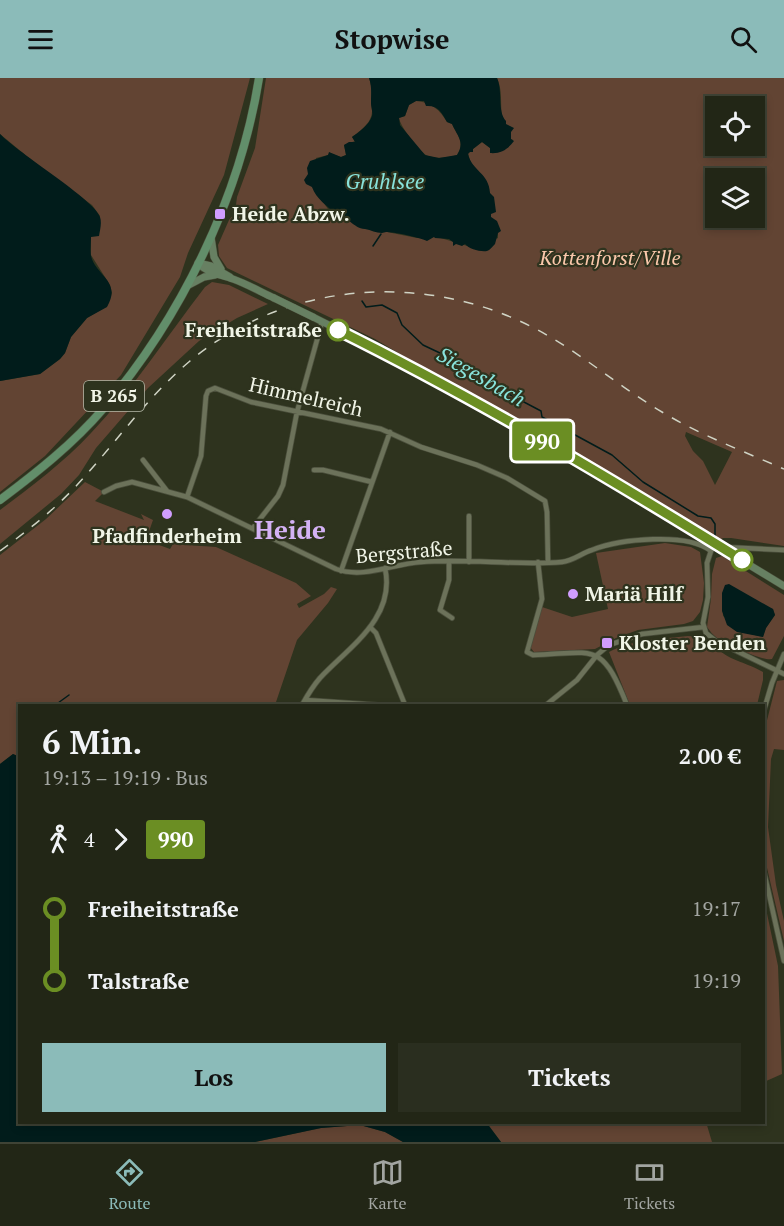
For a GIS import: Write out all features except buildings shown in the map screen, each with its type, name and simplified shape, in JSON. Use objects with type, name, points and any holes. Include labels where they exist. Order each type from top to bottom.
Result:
[{"type":"main road","name":"B 265","points":[[0,500],[50,461],[101,411],[154,342],[187,286],[210,236],[237,167],[250,124],[259,78]]},
{"type":"main road","points":[[210,236],[219,273]]},
{"type":"main road","points":[[198,263],[206,270],[219,273],[274,298],[414,368],[683,524],[784,586]]},
{"type":"main road","points":[[187,286],[204,277],[219,273]]},
{"type":"street","points":[[253,528],[278,496],[283,485],[297,412],[321,322]]},
{"type":"street","name":"Himmelreich","points":[[187,497],[201,456],[206,396],[208,391],[215,388],[251,402],[381,429],[421,447],[507,478],[545,501],[548,562]]},
{"type":"street","points":[[104,492],[116,486],[132,483],[187,497],[341,571],[390,432]]},
{"type":"street","points":[[143,460],[167,491]]},
{"type":"street","points":[[314,470],[323,470],[372,482]]},
{"type":"street","name":"Bergstraße","points":[[469,516],[469,562]]},
{"type":"street","name":"Bergstraße","points":[[341,571],[365,572],[423,562],[569,560],[590,550],[609,545],[667,539],[699,544],[711,551]]},
{"type":"street","points":[[784,550],[731,546],[713,549],[707,563],[708,597],[704,627],[706,633],[716,641],[784,674]]},
{"type":"street","points":[[449,562],[449,580],[440,610],[452,618]]},
{"type":"street","points":[[538,562],[542,599],[527,652],[533,655],[588,652],[597,655],[615,676],[627,704]]},
{"type":"street","points":[[302,704],[317,682],[356,646],[371,628],[384,601],[387,577],[385,568]]},
{"type":"street","points":[[547,704],[582,675],[602,650],[618,641],[642,633],[704,627]]},
{"type":"street","points":[[371,628],[376,633],[405,704]]},
{"type":"street","points":[[765,707],[784,654]]},
{"type":"street","points":[[305,699],[366,704]]},
{"type":"street","points":[[765,876],[784,961]]},
{"type":"green space","points":[[0,78],[250,78],[224,175],[188,253],[180,277],[121,375],[45,456],[0,492],[0,381],[40,374],[60,359],[71,337],[87,318],[107,306],[112,293],[110,285],[91,255],[91,236],[100,216],[92,205],[41,168],[0,134]]},
{"type":"green space","name":"Kottenforst/Ville","points":[[266,78],[369,78],[372,93],[370,119],[352,137],[355,141],[344,145],[346,155],[341,157],[332,154],[316,158],[312,187],[328,209],[377,230],[417,238],[434,236],[474,248],[498,238],[498,233],[491,217],[490,193],[470,161],[468,153],[482,142],[490,148],[513,140],[502,116],[501,93],[497,78],[784,78],[784,546],[731,538],[723,538],[714,543],[375,339],[227,268],[219,256],[218,245],[229,220],[235,213],[237,197],[255,148]],"holes":[[[686,432],[732,452],[715,485],[703,461],[693,451],[685,436]]]},
{"type":"green space","points":[[416,101],[434,107],[447,122],[452,124],[461,143],[457,155],[443,158],[428,156],[411,139],[399,118],[405,116],[409,105]]},
{"type":"green space","points":[[212,282],[229,285],[268,304],[237,318],[199,341],[148,388],[96,448],[79,475],[61,494],[0,544],[0,510],[36,483],[81,444],[107,416],[205,287]]},
{"type":"green space","points":[[85,482],[104,492],[95,501],[144,520],[141,514],[153,520],[146,540],[170,549],[173,544],[216,547],[296,583],[311,596],[297,604],[299,608],[324,594],[331,587],[337,589],[297,640],[275,704],[18,704],[18,756],[13,754],[0,764],[0,555],[46,519]]},
{"type":"green space","points":[[665,543],[691,547],[700,552],[704,583],[703,600],[700,612],[693,621],[638,630],[595,649],[534,652],[530,647],[542,607],[572,617],[608,609],[596,553]]},
{"type":"green space","points":[[722,556],[784,595],[784,636],[772,659],[752,655],[728,644],[717,638],[707,627],[712,574],[716,558]],"holes":[[[722,593],[773,609],[775,615],[763,637],[746,633],[723,616]]]},
{"type":"green space","points":[[688,636],[700,638],[731,658],[763,672],[757,704],[630,704],[609,652],[638,642]]},
{"type":"green space","points":[[784,680],[784,750],[774,749],[771,759],[768,827],[776,885],[784,921],[784,941],[765,859],[765,728],[777,681]]},
{"type":"green space","points":[[765,904],[778,966],[782,1074],[765,1082]]},
{"type":"green space","points":[[488,1124],[707,1124],[712,1142],[501,1142]]},
{"type":"green space","points":[[360,1125],[385,1132],[403,1142],[255,1142],[321,1128]]},
{"type":"water","name":"Gruhlsee","points":[[369,78],[497,78],[503,117],[506,124],[514,128],[511,132],[511,139],[514,141],[498,153],[490,153],[490,148],[482,142],[468,154],[470,160],[484,176],[490,193],[494,197],[496,212],[491,214],[491,217],[497,221],[501,231],[498,233],[495,244],[489,250],[478,251],[465,244],[453,246],[453,242],[449,239],[434,237],[427,241],[360,228],[340,215],[336,215],[319,199],[312,187],[306,184],[304,180],[308,174],[307,168],[310,161],[328,155],[329,152],[341,157],[346,155],[344,145],[355,142],[352,137],[371,119]],"holes":[[[416,101],[424,101],[426,106],[437,108],[447,122],[452,124],[461,143],[457,155],[439,158],[425,155],[400,125],[399,118],[405,116],[409,105]]]},
{"type":"water","points":[[0,134],[95,209],[100,217],[101,227],[99,236],[91,237],[91,256],[112,291],[107,307],[87,318],[71,337],[60,359],[40,374],[0,381]]},
{"type":"water","points":[[729,584],[773,609],[775,615],[763,637],[737,632],[727,625],[722,611],[722,593],[725,585]]},
{"type":"water","points":[[13,754],[18,756],[18,1124],[488,1124],[501,1142],[403,1142],[385,1132],[360,1125],[321,1128],[255,1142],[0,1142],[0,764]]},
{"type":"waterway","name":"Siegesbach","points":[[373,246],[381,234]]},
{"type":"waterway","name":"Siegesbach","points":[[362,301],[366,307],[382,305],[397,313],[402,325],[423,345],[459,362],[501,390],[541,411],[542,417],[612,455],[643,482],[698,516],[711,518],[715,524],[715,537]]},
{"type":"waterway","points":[[58,703],[69,695]]},
{"type":"railway","points":[[0,551],[40,520],[68,494],[145,405],[190,361],[228,334],[269,314],[312,300],[357,293],[402,292],[447,298],[492,310],[551,337],[676,420],[784,469]]},
{"type":"bus line","name":"990","points":[[338,330],[430,377],[742,560]]},
{"type":"place","name":"Heide Abzw.","points":[[220,214]]},
{"type":"place","name":"Freiheitstraße","points":[[338,330]]},
{"type":"place","name":"Pfadfinderheim","points":[[167,514]]},
{"type":"place","name":"Mariä Hilf","points":[[573,594]]},
{"type":"place","name":"Kloster Benden","points":[[607,643]]},
{"type":"district","name":"Heide","points":[[290,530]]}]
